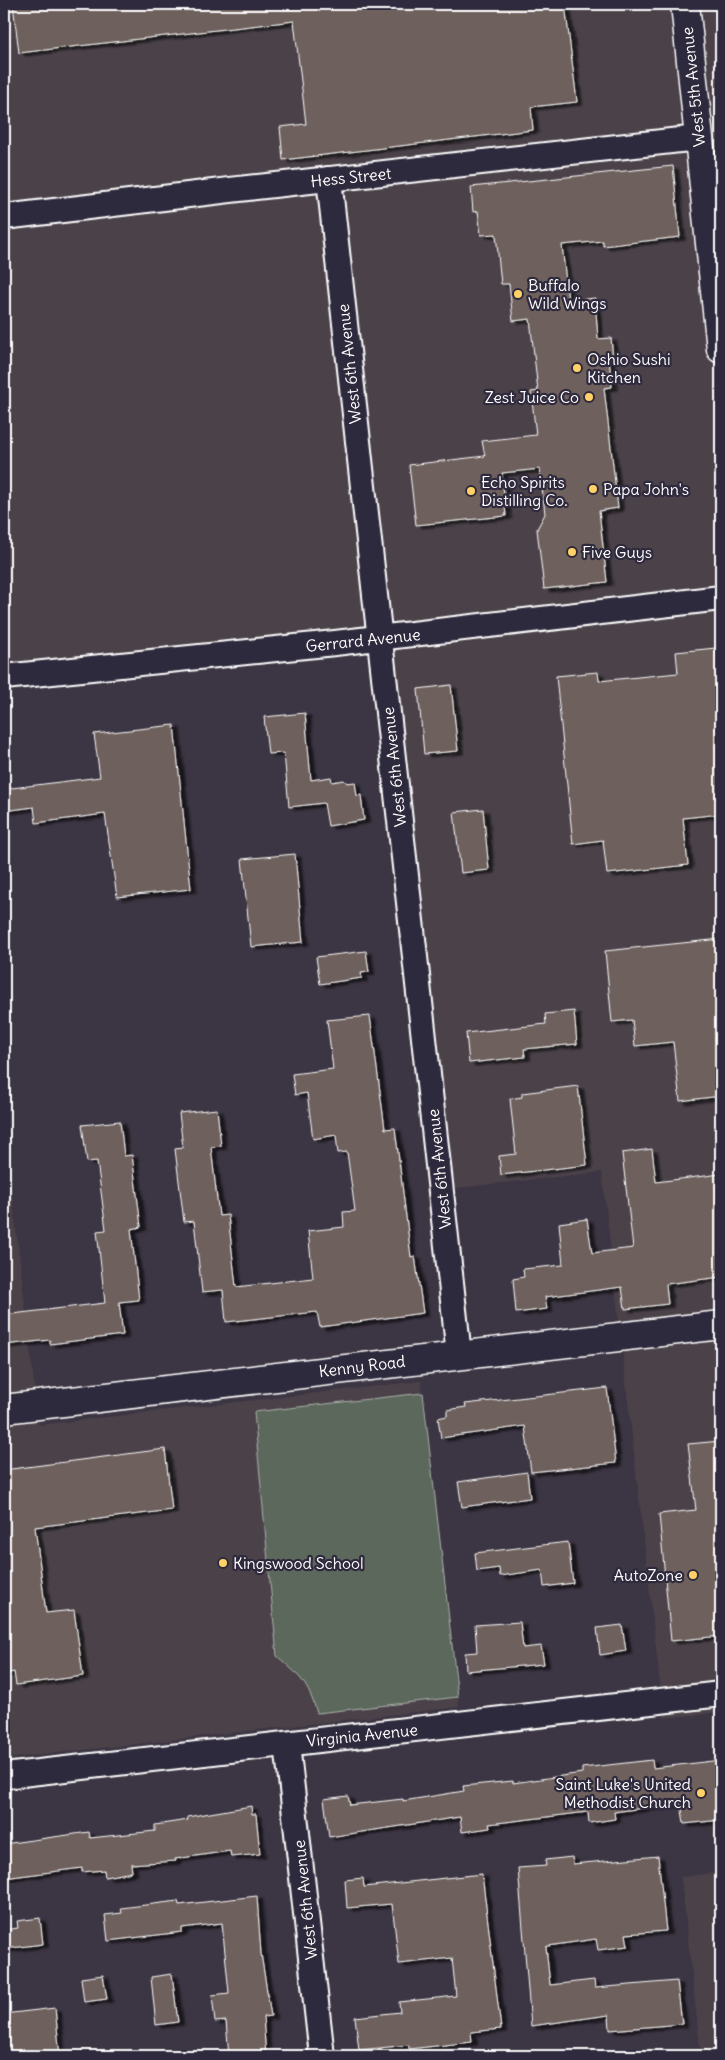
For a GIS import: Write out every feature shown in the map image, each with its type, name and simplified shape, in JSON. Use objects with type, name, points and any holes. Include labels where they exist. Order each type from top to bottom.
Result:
[{"type":"street","name":"West 5th Avenue","points":[[685,4],[698,138],[712,178],[721,349]]},
{"type":"street","name":"Hess Street","points":[[4,217],[698,138]]},
{"type":"street","name":"West 6th Avenue","points":[[329,179],[459,1354]]},
{"type":"street","name":"Gerrard Avenue","points":[[4,677],[380,638],[721,598]]},
{"type":"street","name":"Kenny Road","points":[[4,1409],[459,1354],[721,1325]]},
{"type":"street","name":"Virginia Avenue","points":[[4,1776],[721,1694]]},
{"type":"street","name":"West 6th Avenue","points":[[287,1744],[322,2056]]},
{"type":"shaded area","points":[[4,4],[721,4],[721,1712],[664,1718],[602,1172],[437,1190],[377,639],[4,680]]},
{"type":"shaded area","name":"Kingswood School","points":[[4,1126],[39,1425],[421,1381],[459,1707],[4,1759]]},
{"type":"shaded area","points":[[721,1872],[721,2056],[701,2056],[681,1877]]},
{"type":"green space","points":[[423,1393],[458,1697],[317,1713],[310,1694],[302,1681],[277,1656],[254,1412]]},
{"type":"building","points":[[13,4],[565,4],[577,102],[531,107],[533,130],[283,160],[280,127],[306,124],[294,21],[19,53]]},
{"type":"building","points":[[673,166],[680,237],[603,246],[603,241],[562,245],[568,301],[595,298],[598,339],[611,338],[613,358],[609,359],[612,387],[604,388],[618,508],[599,511],[607,582],[544,589],[537,529],[545,514],[540,469],[502,473],[506,516],[416,525],[409,465],[485,456],[482,441],[536,435],[531,392],[538,391],[530,319],[513,321],[509,284],[501,284],[496,234],[481,235],[478,211],[473,212],[471,187]]},
{"type":"building","points":[[716,648],[721,702],[721,814],[683,818],[688,865],[607,874],[603,840],[573,844],[556,676],[598,672],[599,681],[678,673],[676,652]]},
{"type":"building","points":[[451,685],[458,751],[424,754],[418,689]]},
{"type":"building","points":[[305,713],[311,780],[331,777],[332,782],[344,780],[347,783],[355,782],[357,796],[361,795],[364,820],[328,826],[324,803],[289,807],[284,753],[268,754],[264,717]]},
{"type":"building","points":[[174,725],[191,889],[117,897],[105,814],[36,823],[34,807],[4,811],[4,789],[100,777],[94,734]]},
{"type":"building","points":[[483,809],[489,870],[461,873],[454,812]]},
{"type":"building","points":[[295,854],[303,942],[251,947],[242,859]]},
{"type":"building","points":[[721,939],[721,1096],[680,1101],[673,1042],[635,1046],[632,1020],[612,1022],[605,951]]},
{"type":"building","points":[[366,951],[369,972],[361,973],[362,978],[320,984],[316,957]]},
{"type":"building","points":[[574,1011],[577,1044],[524,1049],[525,1057],[469,1063],[466,1033],[546,1024],[545,1014]]},
{"type":"building","points":[[370,1016],[385,1129],[395,1128],[411,1257],[415,1256],[423,1313],[320,1327],[317,1312],[226,1322],[223,1290],[202,1292],[194,1221],[184,1222],[175,1149],[183,1148],[179,1113],[217,1109],[221,1146],[211,1147],[219,1216],[228,1215],[236,1287],[313,1278],[308,1231],[344,1227],[343,1212],[355,1211],[347,1152],[338,1153],[336,1135],[313,1139],[307,1093],[295,1095],[292,1074],[333,1069],[327,1020]]},
{"type":"building","points":[[578,1086],[587,1165],[501,1175],[499,1156],[516,1154],[510,1099],[522,1097],[522,1093]]},
{"type":"building","points":[[120,1121],[124,1156],[132,1155],[141,1227],[131,1229],[139,1300],[119,1302],[123,1335],[50,1344],[50,1340],[4,1345],[4,1315],[105,1303],[97,1231],[106,1230],[97,1161],[87,1162],[82,1125]]},
{"type":"building","points":[[652,1149],[656,1182],[721,1174],[721,1277],[666,1284],[668,1304],[625,1309],[622,1287],[545,1297],[547,1309],[516,1313],[513,1279],[524,1277],[523,1269],[563,1265],[559,1223],[587,1219],[592,1253],[633,1248],[622,1153]]},
{"type":"building","points":[[607,1388],[616,1463],[531,1472],[525,1426],[441,1438],[438,1418],[447,1416],[447,1410],[466,1407],[465,1404]]},
{"type":"building","name":"AutoZone","points":[[721,1441],[721,1636],[671,1641],[659,1514],[696,1510],[688,1444]]},
{"type":"building","points":[[165,1449],[172,1510],[35,1527],[46,1613],[74,1610],[83,1676],[16,1685],[14,1672],[4,1674],[4,1470]]},
{"type":"building","points":[[527,1472],[530,1498],[462,1507],[458,1482]]},
{"type":"building","points":[[568,1542],[573,1583],[544,1587],[542,1570],[500,1576],[499,1568],[477,1571],[475,1553]]},
{"type":"building","points":[[520,1622],[523,1648],[541,1646],[544,1664],[466,1671],[465,1653],[477,1652],[475,1625]]},
{"type":"building","points":[[622,1625],[626,1651],[600,1655],[597,1628]]},
{"type":"building","points":[[652,1760],[653,1768],[721,1760],[721,1820],[684,1824],[681,1803],[614,1812],[615,1819],[589,1823],[588,1812],[489,1824],[490,1828],[462,1832],[460,1817],[329,1837],[324,1799],[348,1796],[350,1805],[403,1799],[403,1801],[464,1791],[463,1786],[513,1781],[513,1783],[582,1773],[582,1768]]},
{"type":"building","points":[[251,1806],[252,1814],[256,1814],[260,1854],[231,1857],[230,1851],[175,1859],[176,1861],[131,1864],[132,1872],[105,1877],[104,1870],[82,1872],[82,1868],[4,1878],[4,1844],[89,1832],[90,1838],[155,1831],[155,1825],[188,1820],[187,1817]]},
{"type":"building","points":[[658,1856],[666,1931],[626,1934],[628,1946],[598,1950],[596,1939],[548,1946],[546,1947],[550,1985],[594,1980],[595,1988],[677,1981],[682,2024],[610,2030],[609,2015],[531,2026],[518,1868],[546,1866],[545,1860],[572,1857],[573,1864]]},
{"type":"building","points":[[482,1874],[501,2029],[471,2032],[472,2042],[409,2049],[409,2045],[359,2050],[355,2017],[400,2012],[399,2002],[456,1996],[452,1958],[399,1964],[392,1904],[347,1908],[345,1880],[363,1878],[364,1887]]},
{"type":"building","points":[[257,1896],[261,1954],[271,2016],[263,2017],[266,2056],[229,2056],[226,2021],[215,2022],[212,1995],[229,1993],[222,1923],[182,1928],[182,1932],[108,1941],[105,1915],[122,1913],[121,1908],[178,1901],[179,1905]]},
{"type":"building","points":[[40,1918],[43,1944],[4,1949],[4,1930],[18,1928],[17,1921]]},
{"type":"building","points":[[172,1974],[178,2022],[156,2025],[151,1977]]},
{"type":"building","points":[[103,1975],[107,1999],[84,2002],[81,1978]]},
{"type":"building","points":[[55,2008],[60,2056],[4,2056],[4,2014]]},
{"type":"place","name":"Buffalo Wild Wings","points":[[518,294]]},
{"type":"place","name":"Oshio Sushi Kitchen","points":[[577,368]]},
{"type":"place","name":"Zest Juice Co","points":[[589,397]]},
{"type":"place","name":"Papa John's","points":[[593,489]]},
{"type":"place","name":"Echo Spirits Distilling Co.","points":[[471,491]]},
{"type":"place","name":"Five Guys","points":[[572,552]]},
{"type":"place","name":"Kingswood School","points":[[223,1563]]},
{"type":"place","name":"AutoZone","points":[[693,1575]]},
{"type":"place","name":"Saint Luke's United Methodist Church","points":[[701,1793]]}]
